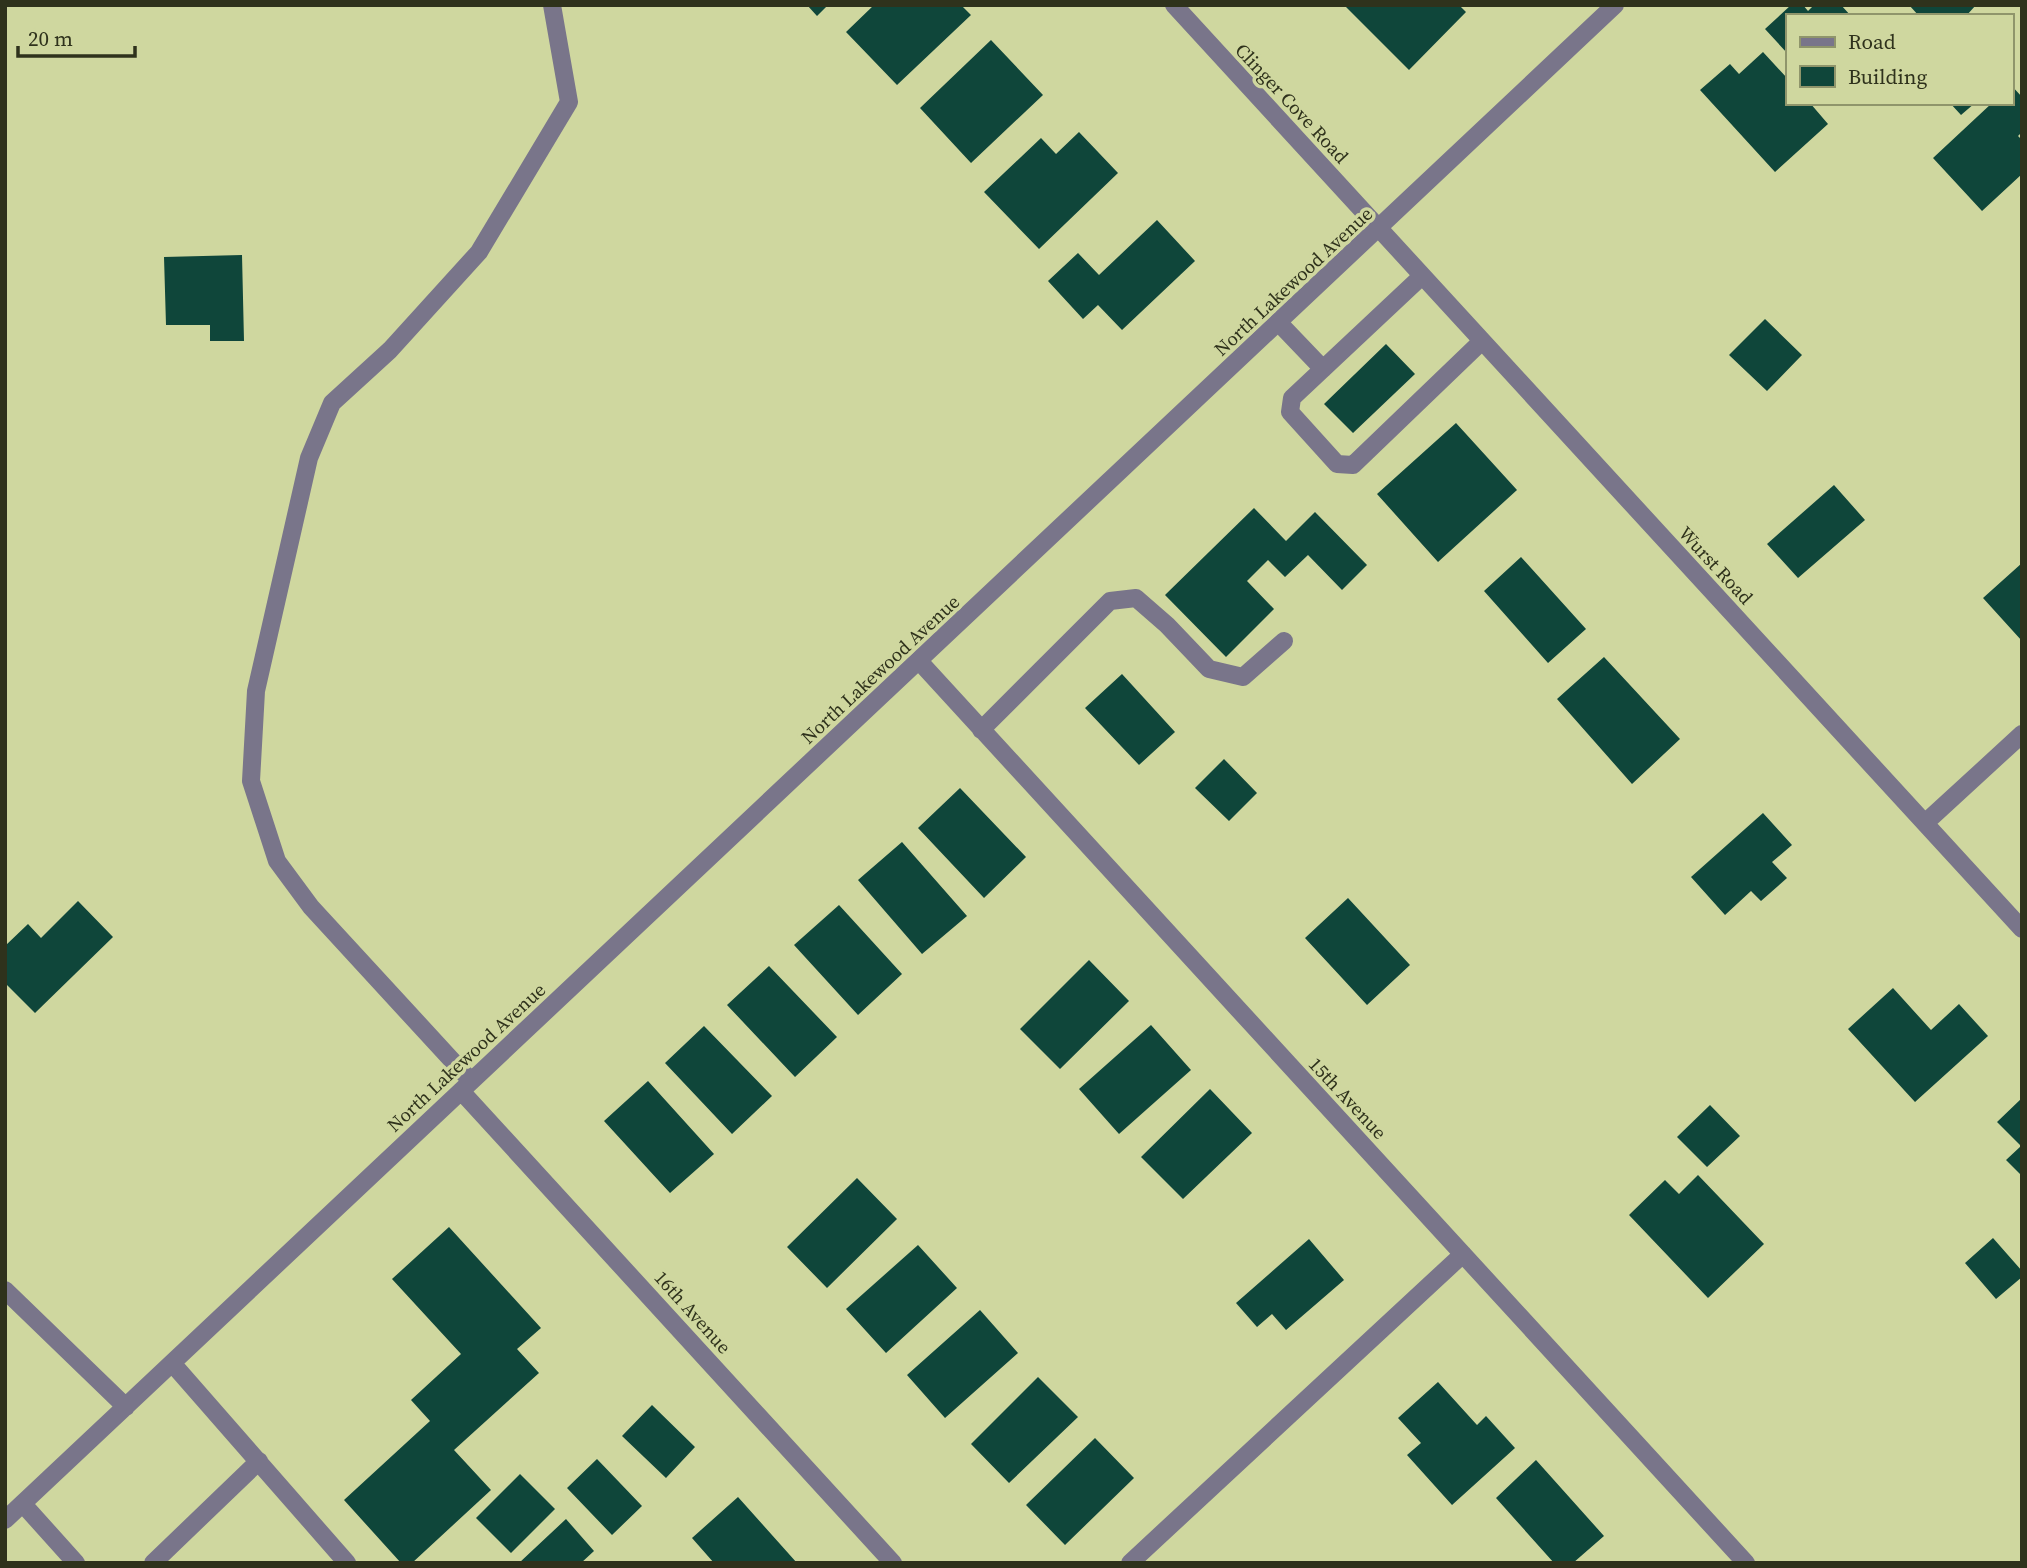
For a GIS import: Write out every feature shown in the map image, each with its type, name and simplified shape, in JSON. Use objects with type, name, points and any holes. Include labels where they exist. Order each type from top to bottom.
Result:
[{"type":"street","name":"16th Avenue","points":[[552,5],[569,102],[480,252],[390,350],[332,403],[309,458],[256,691],[251,781],[277,861],[311,908],[466,1086],[893,1563]]},
{"type":"street","name":"Clinger Cove Road","points":[[1174,5],[1379,229]]},
{"type":"street","name":"North Lakewood Avenue","points":[[5,1520],[1615,5]]},
{"type":"street","name":"Wurst Road","points":[[1379,229],[2022,929]]},
{"type":"street","points":[[1422,276],[1292,398],[1290,412],[1337,464],[1353,465],[1482,341]]},
{"type":"street","points":[[1279,323],[1323,369]]},
{"type":"street","points":[[981,730],[1110,601],[1136,598],[1167,625],[1209,669],[1232,675],[1243,677],[1284,641]]},
{"type":"street","name":"15th Avenue","points":[[919,662],[1746,1563]]},
{"type":"street","points":[[1925,823],[2022,734]]},
{"type":"street","points":[[1130,1563],[1463,1254]]},
{"type":"street","points":[[5,1290],[126,1407]]},
{"type":"street","points":[[172,1363],[347,1563]]},
{"type":"street","points":[[153,1563],[259,1461]]},
{"type":"street","points":[[23,1504],[76,1563]]},
{"type":"building","points":[[807,5],[828,5],[817,16]]},
{"type":"building","points":[[874,5],[961,5],[971,15],[897,85],[846,32]]},
{"type":"building","points":[[1344,5],[1459,5],[1466,12],[1409,70]]},
{"type":"building","points":[[1791,5],[1803,5],[1808,11],[1814,5],[1841,5],[1849,14],[1786,14],[1786,52],[1765,29]]},
{"type":"building","points":[[1909,5],[1976,5],[1968,14],[1917,14]]},
{"type":"building","points":[[991,40],[1043,95],[971,163],[920,108]]},
{"type":"building","points":[[1763,52],[1786,77],[1786,105],[1812,105],[1828,124],[1775,172],[1700,90],[1730,64],[1739,74]]},
{"type":"building","points":[[2013,87],[2022,97],[2022,132],[2018,136],[2022,140],[2022,174],[1982,211],[1933,158],[1990,105],[2013,105]]},
{"type":"building","points":[[1952,105],[1973,105],[1961,115]]},
{"type":"building","points":[[1079,132],[1118,173],[1039,249],[984,192],[1041,138],[1056,154]]},
{"type":"building","points":[[1157,220],[1195,261],[1122,330],[1098,305],[1083,319],[1048,281],[1078,253],[1099,275]]},
{"type":"building","points":[[242,255],[244,341],[210,341],[210,325],[166,325],[164,257]]},
{"type":"building","points":[[1765,319],[1802,355],[1767,391],[1729,355]]},
{"type":"building","points":[[1386,344],[1415,374],[1353,433],[1324,404]]},
{"type":"building","points":[[1456,423],[1517,490],[1438,562],[1377,494]]},
{"type":"building","points":[[1834,485],[1865,520],[1798,578],[1767,544]]},
{"type":"building","points":[[1254,508],[1286,541],[1315,512],[1367,565],[1342,590],[1308,555],[1285,577],[1268,560],[1247,581],[1274,609],[1226,657],[1165,595]]},
{"type":"building","points":[[1521,557],[1586,629],[1548,663],[1484,591]]},
{"type":"building","points":[[2022,563],[2022,641],[1983,598]]},
{"type":"building","points":[[1604,657],[1680,739],[1632,784],[1557,699]]},
{"type":"building","points":[[1122,674],[1175,732],[1139,765],[1085,708]]},
{"type":"building","points":[[1224,759],[1257,793],[1229,821],[1195,788]]},
{"type":"building","points":[[960,788],[1026,857],[984,898],[918,828]]},
{"type":"building","points":[[1763,813],[1792,845],[1772,862],[1787,878],[1761,901],[1751,891],[1725,915],[1691,877]]},
{"type":"building","points":[[902,842],[967,916],[922,954],[858,880]]},
{"type":"building","points":[[1348,898],[1410,965],[1367,1005],[1305,938]]},
{"type":"building","points":[[78,901],[113,937],[35,1013],[5,983],[5,946],[28,924],[41,938]]},
{"type":"building","points":[[839,905],[902,974],[858,1015],[794,945]]},
{"type":"building","points":[[1089,960],[1129,1001],[1060,1069],[1020,1029]]},
{"type":"building","points":[[769,966],[837,1037],[795,1077],[727,1005]]},
{"type":"building","points":[[1893,988],[1931,1030],[1959,1004],[1988,1036],[1915,1102],[1848,1029]]},
{"type":"building","points":[[1151,1025],[1191,1070],[1119,1134],[1079,1089]]},
{"type":"building","points":[[704,1026],[772,1096],[732,1134],[665,1063]]},
{"type":"building","points":[[648,1081],[714,1154],[670,1193],[604,1121]]},
{"type":"building","points":[[1210,1089],[1252,1133],[1183,1199],[1141,1157]]},
{"type":"building","points":[[2022,1098],[2022,1176],[2006,1160],[2021,1146],[1997,1122]]},
{"type":"building","points":[[1710,1105],[1740,1136],[1707,1167],[1677,1137]]},
{"type":"building","points":[[1698,1175],[1764,1244],[1708,1298],[1629,1215],[1665,1180],[1679,1194]]},
{"type":"building","points":[[857,1178],[897,1219],[827,1288],[787,1247]]},
{"type":"building","points":[[449,1227],[541,1328],[517,1349],[539,1373],[454,1450],[491,1490],[412,1563],[401,1563],[344,1500],[430,1421],[411,1400],[461,1354],[392,1279]]},
{"type":"building","points":[[1993,1238],[2022,1271],[2022,1277],[1996,1299],[1965,1263]]},
{"type":"building","points":[[1309,1239],[1344,1280],[1286,1330],[1272,1314],[1257,1327],[1236,1303]]},
{"type":"building","points":[[918,1245],[957,1288],[886,1353],[846,1309]]},
{"type":"building","points":[[980,1310],[1018,1353],[945,1418],[907,1375]]},
{"type":"building","points":[[1038,1377],[1078,1417],[1009,1483],[971,1444]]},
{"type":"building","points":[[1438,1382],[1477,1425],[1486,1416],[1515,1448],[1452,1505],[1407,1455],[1421,1443],[1398,1418]]},
{"type":"building","points":[[652,1405],[695,1447],[666,1478],[622,1436]]},
{"type":"building","points":[[1095,1438],[1134,1478],[1065,1545],[1026,1505]]},
{"type":"building","points":[[597,1459],[642,1506],[612,1535],[567,1488]]},
{"type":"building","points":[[1536,1460],[1604,1536],[1573,1563],[1554,1563],[1496,1498]]},
{"type":"building","points":[[520,1474],[555,1509],[511,1553],[476,1518]]},
{"type":"building","points":[[738,1497],[797,1563],[714,1563],[692,1538]]},
{"type":"building","points":[[566,1519],[594,1551],[581,1563],[519,1563]]}]
